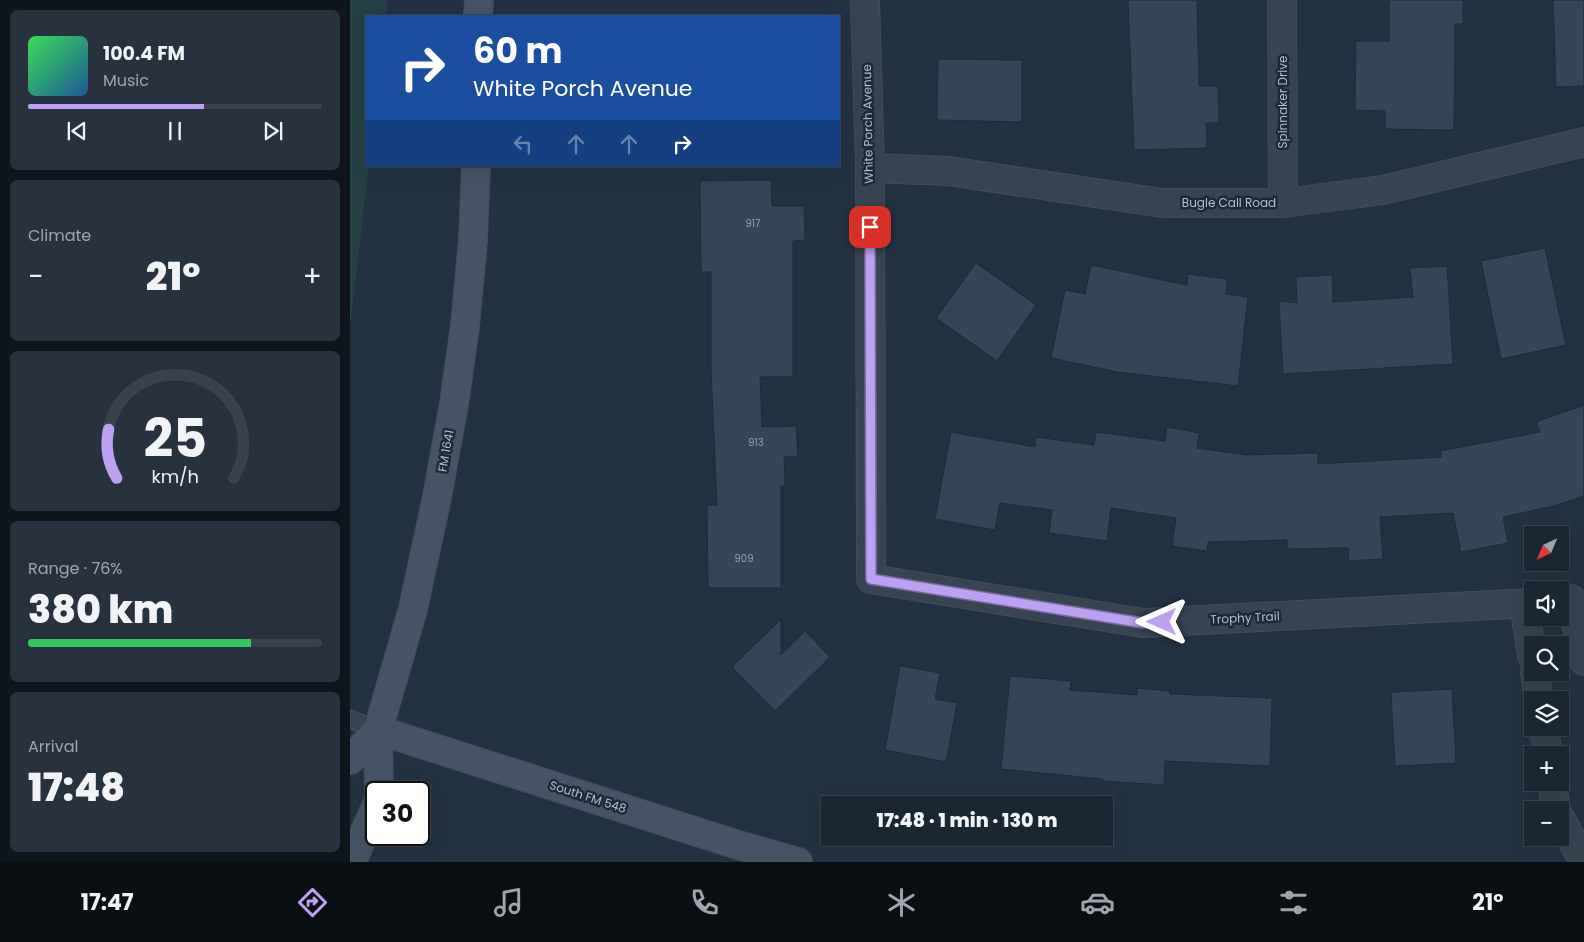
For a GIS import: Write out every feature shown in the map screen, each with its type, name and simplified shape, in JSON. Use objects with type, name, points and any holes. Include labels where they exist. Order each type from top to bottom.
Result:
[{"type":"main road","points":[[478,15],[479,0]]},
{"type":"main road","name":"FM 1641","points":[[378,730],[415,601],[454,404],[466,316],[473,240],[476,167]]},
{"type":"main road","points":[[350,760],[378,730]]},
{"type":"main road","points":[[378,730],[379,781]]},
{"type":"main road","name":"South FM 548","points":[[378,730],[738,845],[798,862]]},
{"type":"main road","points":[[352,862],[365,832]]},
{"type":"street","name":"White Porch Avenue","points":[[865,0],[870,168],[871,579]]},
{"type":"street","name":"Spinnaker Drive","points":[[1282,0],[1283,203]]},
{"type":"street","name":"Bugle Call Road","points":[[870,168],[948,171],[1162,203],[1283,203],[1383,190],[1584,142]]},
{"type":"street","name":"Trophy Trail","points":[[871,579],[1143,623],[1524,603]]},
{"type":"street","points":[[1572,598],[1584,661]]},
{"type":"street","points":[[1569,834],[1584,862]]},
{"type":"lane","points":[[350,719],[378,730]]},
{"type":"green space","points":[[350,0],[388,0],[386,15],[365,15],[365,167],[369,167],[350,325]]},
{"type":"building","points":[[1128,0],[1197,0],[1199,86],[1218,86],[1219,123],[1206,123],[1207,148],[1134,150]]},
{"type":"building","points":[[1389,0],[1463,0],[1463,24],[1455,24],[1454,130],[1385,129],[1385,111],[1355,110],[1356,41],[1389,41]]},
{"type":"building","points":[[1553,0],[1584,0],[1584,86],[1556,87]]},
{"type":"building","points":[[938,59],[1022,60],[1022,122],[937,120]]},
{"type":"building","points":[[771,180],[772,206],[804,206],[805,240],[793,241],[793,377],[760,377],[762,427],[796,426],[798,456],[784,457],[785,486],[781,486],[781,588],[708,588],[707,505],[717,505],[711,369],[711,272],[701,272],[700,181]]},
{"type":"building","points":[[1545,248],[1566,345],[1501,359],[1481,261]]},
{"type":"building","points":[[976,263],[1036,305],[997,361],[936,318]]},
{"type":"building","points":[[1091,265],[1187,285],[1188,274],[1227,279],[1226,294],[1248,297],[1238,386],[1117,372],[1051,358],[1065,290],[1085,294]]},
{"type":"building","points":[[1447,266],[1453,364],[1283,374],[1279,301],[1297,303],[1296,277],[1332,275],[1333,302],[1413,297],[1410,268]]},
{"type":"building","points":[[1584,405],[1584,496],[1554,506],[1503,517],[1508,543],[1461,552],[1453,513],[1380,517],[1383,559],[1349,561],[1348,548],[1287,549],[1287,540],[1208,542],[1207,551],[1172,546],[1176,518],[1111,508],[1107,541],[1049,533],[1052,510],[1000,503],[995,530],[935,519],[951,432],[1035,447],[1036,437],[1094,445],[1096,432],[1165,441],[1167,427],[1199,433],[1197,448],[1247,455],[1318,453],[1318,464],[1442,457],[1440,451],[1540,432],[1536,422]]},
{"type":"building","points":[[781,619],[781,655],[805,631],[830,657],[775,711],[732,667]]},
{"type":"building","points":[[900,666],[940,673],[935,699],[957,703],[946,762],[885,750]]},
{"type":"building","points":[[1010,676],[1071,681],[1070,690],[1137,695],[1137,688],[1170,691],[1170,694],[1272,698],[1270,766],[1165,761],[1164,785],[1103,781],[1103,779],[1001,769]]},
{"type":"building","points":[[1452,689],[1456,763],[1395,766],[1391,692]]},
{"type":"route","points":[[870,227],[871,579],[1143,623],[1162,622]]}]
